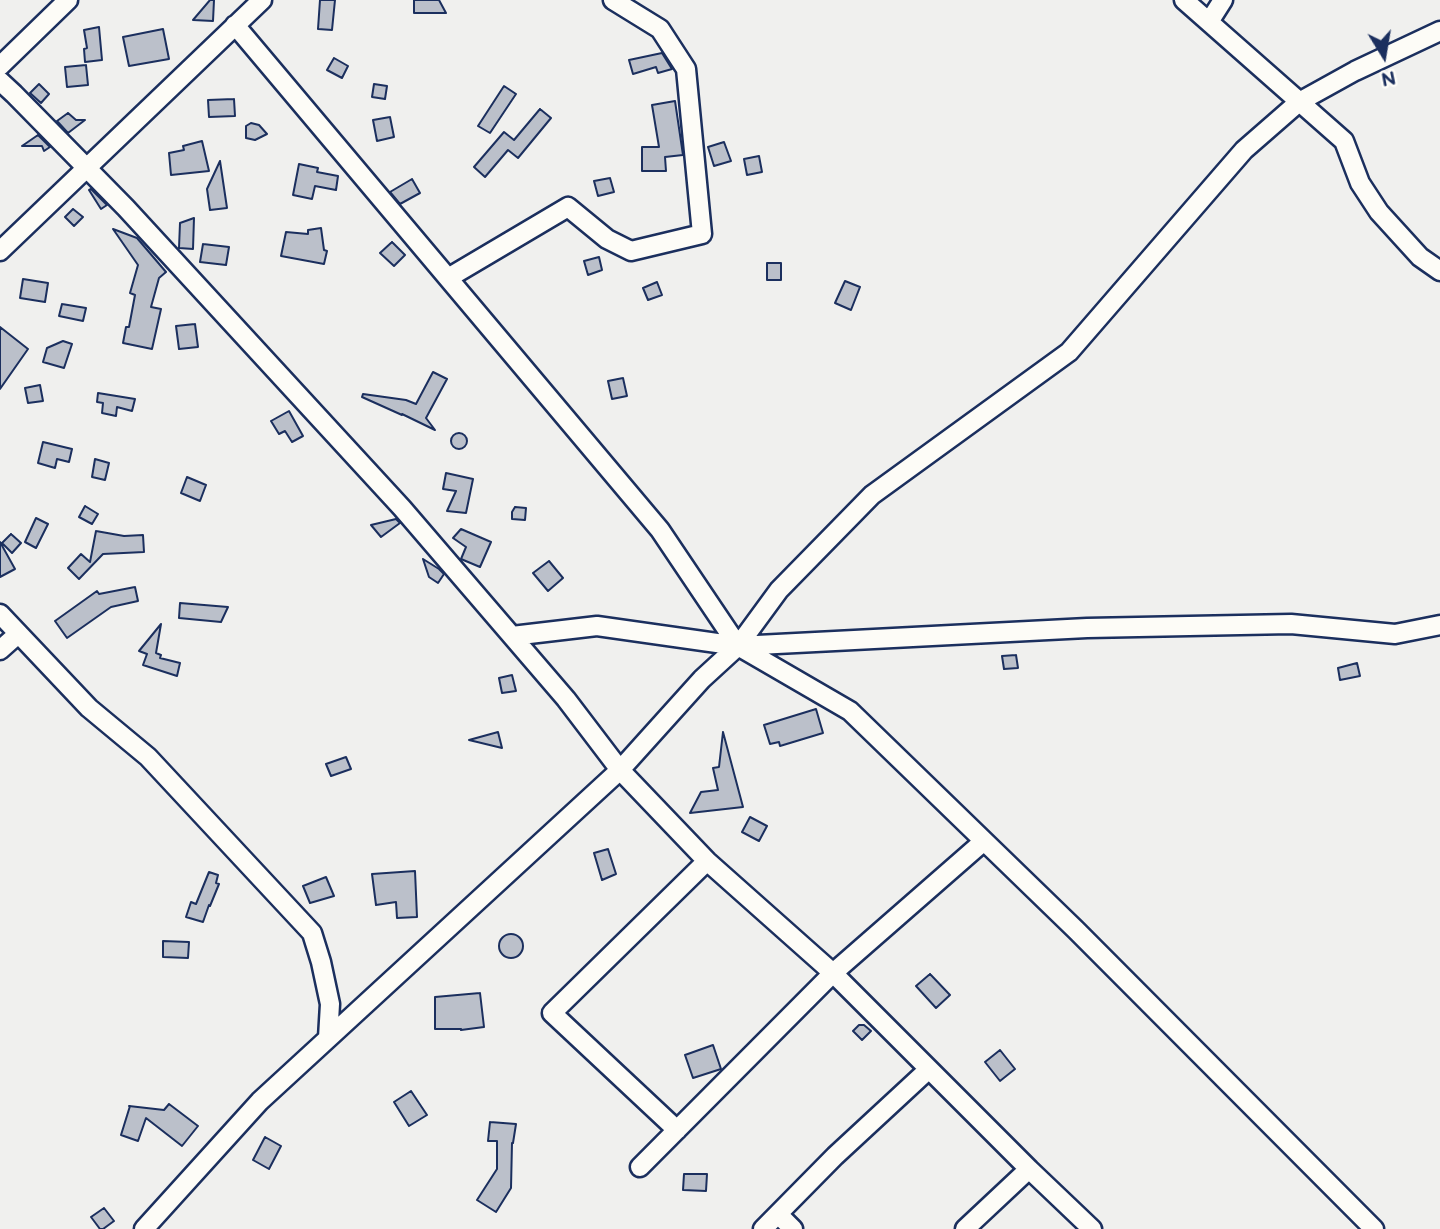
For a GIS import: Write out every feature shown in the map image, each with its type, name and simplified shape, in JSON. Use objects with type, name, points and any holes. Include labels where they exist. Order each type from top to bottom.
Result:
[{"type":"street","points":[[0,66],[68,0]]},
{"type":"street","points":[[0,251],[262,0]]},
{"type":"street","points":[[447,278],[568,207],[607,239],[631,251],[702,234],[686,69],[660,29],[613,0]]},
{"type":"street","points":[[1184,0],[1344,141],[1360,183],[1379,212],[1420,257],[1440,271]]},
{"type":"street","points":[[1209,22],[1223,0]]},
{"type":"street","points":[[235,25],[660,530],[738,646],[850,710],[1076,930],[1374,1229]]},
{"type":"street","points":[[144,1229],[260,1101],[620,771],[702,679],[738,646],[779,590],[872,495],[1069,352],[1244,150],[1299,102],[1355,71],[1440,31]]},
{"type":"street","points":[[0,81],[126,208],[402,508],[566,699],[620,771],[707,862],[833,973],[1092,1229]]},
{"type":"street","points":[[0,614],[89,708],[148,757],[312,933],[330,1004],[328,1038]]},
{"type":"street","points":[[512,636],[597,626],[738,646],[1115,628],[1291,624],[1395,634],[1440,625]]},
{"type":"street","points":[[0,650],[18,634]]},
{"type":"street","points":[[640,1167],[833,973],[984,841]]},
{"type":"street","points":[[677,1130],[552,1013],[707,862]]},
{"type":"street","points":[[764,1229],[835,1156],[929,1069]]},
{"type":"street","points":[[965,1229],[1029,1169]]},
{"type":"street","points":[[778,1214],[793,1229]]},
{"type":"building","points":[[210,0],[214,0],[213,21],[193,20]]},
{"type":"building","points":[[320,0],[335,0],[332,30],[318,29]]},
{"type":"building","points":[[414,0],[439,0],[446,13],[414,13]]},
{"type":"building","points":[[99,27],[102,60],[85,62],[84,49],[87,48],[84,30]]},
{"type":"building","points":[[163,29],[169,59],[129,66],[123,37]]},
{"type":"building","points":[[662,53],[672,69],[658,73],[656,67],[633,74],[629,60]]},
{"type":"building","points":[[334,58],[348,66],[342,78],[327,70]]},
{"type":"building","points":[[86,65],[88,85],[67,87],[65,67]]},
{"type":"building","points":[[39,84],[49,94],[41,103],[30,93]]},
{"type":"building","points":[[374,84],[387,86],[385,99],[372,97]]},
{"type":"building","points":[[504,86],[516,94],[490,133],[478,126]]},
{"type":"building","points":[[234,99],[235,116],[209,117],[208,100]]},
{"type":"building","points":[[675,101],[683,155],[665,157],[666,171],[642,171],[642,147],[659,147],[652,105]]},
{"type":"building","points":[[540,109],[551,118],[518,158],[508,150],[485,177],[474,167],[504,132],[514,140]]},
{"type":"building","points":[[68,113],[76,120],[85,120],[68,133],[57,121]]},
{"type":"building","points":[[390,117],[394,137],[377,141],[373,120]]},
{"type":"building","points":[[251,123],[259,125],[267,134],[255,140],[246,138],[246,126]]},
{"type":"building","points":[[38,135],[50,147],[44,151],[42,146],[22,146]]},
{"type":"building","points":[[202,141],[209,171],[171,175],[169,153],[184,150],[183,146]]},
{"type":"building","points":[[724,142],[731,161],[714,166],[708,147]]},
{"type":"building","points":[[759,156],[762,172],[747,175],[744,159]]},
{"type":"building","points":[[220,161],[227,208],[210,210],[207,189]]},
{"type":"building","points":[[299,164],[318,168],[317,172],[338,176],[336,190],[315,186],[312,199],[293,195]]},
{"type":"building","points":[[610,178],[614,192],[598,196],[594,181]]},
{"type":"building","points":[[412,179],[420,193],[400,204],[390,192]]},
{"type":"building","points":[[89,190],[107,205],[101,209]]},
{"type":"building","points":[[73,209],[83,217],[74,226],[65,217]]},
{"type":"building","points":[[194,218],[193,249],[179,248],[180,223]]},
{"type":"building","points":[[321,228],[324,250],[327,251],[324,264],[281,256],[286,232],[308,234],[308,230]]},
{"type":"building","points":[[113,229],[137,238],[166,272],[159,278],[151,307],[161,309],[152,349],[123,343],[126,327],[129,327],[135,295],[130,293],[138,265]]},
{"type":"building","points":[[392,242],[405,255],[394,266],[380,253]]},
{"type":"building","points":[[203,244],[229,247],[226,265],[200,262]]},
{"type":"building","points":[[599,257],[602,270],[588,275],[584,261]]},
{"type":"building","points":[[767,263],[781,263],[781,280],[767,280]]},
{"type":"building","points":[[23,279],[48,283],[45,302],[20,298]]},
{"type":"building","points":[[845,281],[860,287],[851,310],[835,303]]},
{"type":"building","points":[[657,282],[662,295],[648,300],[643,288]]},
{"type":"building","points":[[62,304],[86,308],[83,321],[59,316]]},
{"type":"building","points":[[195,324],[198,347],[179,349],[176,326]]},
{"type":"building","points":[[0,327],[28,349],[0,389]]},
{"type":"building","points":[[63,341],[72,344],[64,368],[43,362],[47,348]]},
{"type":"building","points":[[433,372],[447,379],[426,418],[435,430],[362,397],[363,394],[416,404]]},
{"type":"building","points":[[623,378],[627,396],[612,399],[608,381]]},
{"type":"building","points":[[40,385],[43,401],[28,403],[25,388]]},
{"type":"building","points":[[98,393],[135,399],[132,411],[117,407],[116,416],[102,413],[103,403],[97,402]]},
{"type":"building","points":[[289,411],[303,436],[292,442],[285,431],[279,434],[271,421]]},
{"type":"building","points":[[459,433],[465,435],[465,447],[459,449],[453,447],[451,441],[453,435]]},
{"type":"building","points":[[43,442],[72,449],[69,462],[57,459],[55,468],[38,463]]},
{"type":"building","points":[[95,459],[109,463],[105,480],[92,477]]},
{"type":"building","points":[[446,473],[473,479],[466,513],[447,511],[456,491],[443,489]]},
{"type":"building","points":[[187,477],[206,485],[200,501],[181,493]]},
{"type":"building","points":[[85,506],[98,514],[92,524],[79,517]]},
{"type":"building","points":[[515,507],[526,508],[525,520],[512,519]]},
{"type":"building","points":[[36,518],[48,524],[36,548],[25,542]]},
{"type":"building","points":[[396,519],[400,523],[381,537],[371,525]]},
{"type":"building","points":[[461,529],[491,542],[480,567],[461,559],[466,547],[453,538]]},
{"type":"building","points":[[96,531],[124,536],[143,535],[144,552],[103,554],[79,579],[68,568],[81,554],[90,562]]},
{"type":"building","points":[[11,534],[21,543],[12,553],[2,543]]},
{"type":"building","points":[[0,542],[15,569],[0,577]]},
{"type":"building","points":[[423,559],[444,574],[438,583],[429,577]]},
{"type":"building","points":[[549,561],[563,578],[548,591],[533,573]]},
{"type":"building","points":[[135,587],[138,601],[111,607],[67,638],[55,621],[97,591],[99,594]]},
{"type":"building","points":[[180,603],[228,607],[221,622],[179,618]]},
{"type":"building","points":[[161,624],[156,653],[161,655],[160,658],[180,663],[177,676],[143,665],[147,654],[139,651]]},
{"type":"building","points":[[1016,655],[1018,668],[1004,669],[1002,656]]},
{"type":"building","points":[[1357,663],[1360,676],[1340,680],[1338,668]]},
{"type":"building","points":[[512,675],[516,691],[502,693],[499,678]]},
{"type":"building","points":[[816,709],[823,733],[780,746],[779,742],[770,744],[764,725]]},
{"type":"building","points":[[498,732],[502,748],[469,740]]},
{"type":"building","points":[[723,732],[743,807],[690,813],[701,792],[718,790],[713,768],[719,767]]},
{"type":"building","points":[[346,757],[351,769],[331,776],[326,764]]},
{"type":"building","points":[[750,817],[767,826],[759,841],[742,832]]},
{"type":"building","points":[[608,849],[616,874],[602,880],[594,853]]},
{"type":"building","points":[[415,871],[417,917],[397,918],[396,902],[376,905],[372,874]]},
{"type":"building","points":[[209,872],[218,875],[216,883],[219,884],[203,922],[186,917],[191,902],[196,904]]},
{"type":"building","points":[[326,877],[334,896],[310,903],[303,886]]},
{"type":"building","points":[[511,934],[519,938],[523,946],[519,954],[511,958],[503,954],[499,946],[503,938]]},
{"type":"building","points":[[163,941],[189,942],[188,958],[163,957]]},
{"type":"building","points":[[930,974],[950,995],[936,1008],[916,986]]},
{"type":"building","points":[[480,993],[484,1027],[435,1029],[435,997]]},
{"type":"building","points":[[859,1025],[864,1025],[871,1031],[862,1040],[853,1031]]},
{"type":"building","points":[[713,1045],[721,1069],[693,1078],[685,1055]]},
{"type":"building","points":[[1000,1050],[1015,1069],[1000,1081],[985,1062]]},
{"type":"building","points":[[411,1091],[427,1115],[409,1126],[394,1102]]},
{"type":"building","points":[[169,1104],[198,1126],[182,1146],[146,1118],[138,1141],[121,1135],[130,1106],[164,1110]]},
{"type":"building","points":[[490,1122],[516,1124],[512,1143],[511,1188],[496,1212],[477,1200],[497,1169],[497,1141],[488,1141]]},
{"type":"building","points":[[265,1137],[281,1146],[269,1169],[253,1160]]},
{"type":"building","points":[[684,1174],[707,1174],[706,1191],[683,1190]]},
{"type":"building","points":[[104,1208],[114,1221],[100,1229],[91,1217]]}]
